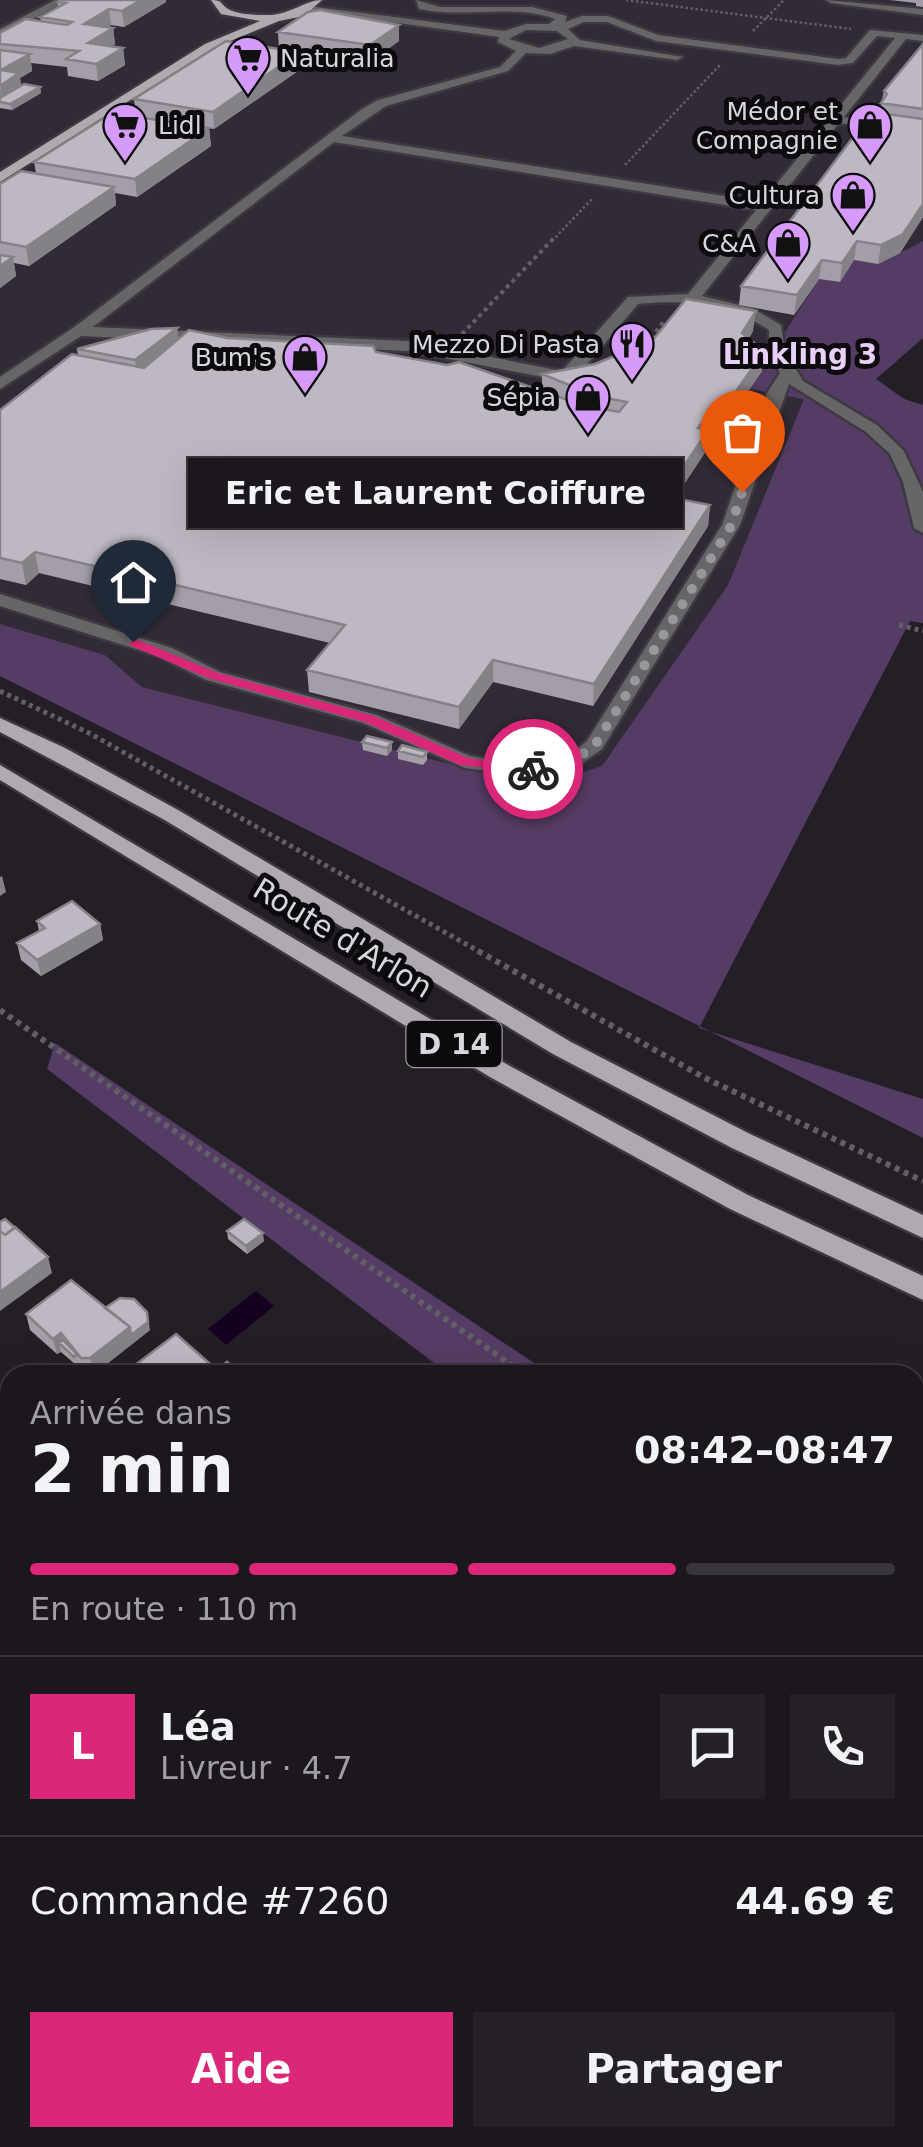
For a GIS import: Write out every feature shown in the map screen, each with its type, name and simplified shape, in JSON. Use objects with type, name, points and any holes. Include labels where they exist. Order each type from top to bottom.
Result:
[{"type":"main road","points":[[216,0],[225,12],[278,17]]},
{"type":"main road","points":[[0,178],[209,46],[315,4]]},
{"type":"main road","points":[[0,163],[202,38],[225,12]]},
{"type":"main road","name":"Route d'Arlon","points":[[0,724],[231,852],[449,984],[650,1094],[923,1227]]},
{"type":"main road","name":"Route d'Arlon","points":[[0,771],[499,1071],[739,1202],[923,1290]]},
{"type":"street","points":[[0,34],[62,0]]},
{"type":"street","points":[[421,0],[423,6],[446,11],[539,6],[563,18],[556,28]]},
{"type":"street","points":[[831,0],[923,12]]},
{"type":"street","points":[[315,4],[504,34],[546,22],[544,15],[516,6]]},
{"type":"street","points":[[556,28],[582,19],[611,16],[656,38],[838,62],[849,61],[874,32],[923,38]]},
{"type":"street","points":[[536,26],[574,35],[574,42]]},
{"type":"street","points":[[504,34],[504,42],[524,49],[548,50],[574,42],[686,58]]},
{"type":"street","points":[[844,79],[870,79],[903,35]]},
{"type":"street","points":[[0,384],[78,331],[330,138],[382,104],[504,70],[524,49]]},
{"type":"street","points":[[688,296],[766,206],[862,81]]},
{"type":"street","points":[[833,119],[923,131]]},
{"type":"street","points":[[330,138],[766,206]]},
{"type":"street","points":[[78,331],[408,346],[563,376],[572,373],[633,300],[688,296],[710,306],[766,320],[776,328],[774,351],[796,385],[858,418],[890,443],[908,469],[923,528]]},
{"type":"street","points":[[0,600],[165,652],[213,676],[370,719],[465,762],[512,770],[570,763],[595,745],[731,526],[775,393],[787,374]]},
{"type":"path","points":[[624,0],[874,32]]},
{"type":"path","points":[[632,362],[688,296]]},
{"type":"path","points":[[899,625],[923,631]]},
{"type":"path","points":[[0,691],[89,733],[705,1078],[923,1181]]},
{"type":"path","points":[[0,1010],[511,1365]]},
{"type":"shaded area","points":[[0,0],[923,0],[923,241],[840,282],[773,351],[750,388],[805,398],[728,585],[602,766],[538,786],[142,687],[105,655],[0,624]]},
{"type":"shaded area","points":[[923,241],[923,338],[876,379],[904,399],[923,405],[923,623],[910,621],[700,1026],[0,676],[0,624],[105,655],[142,687],[538,786],[602,766],[728,585],[804,399],[750,389],[761,371],[749,360],[773,351],[819,279],[840,282],[854,260],[878,264]]},
{"type":"shaded area","points":[[711,1032],[923,1099],[923,1138]]},
{"type":"shaded area","points":[[55,1043],[537,1365],[437,1365],[47,1069]]},
{"type":"shaded area","points":[[256,1291],[274,1306],[226,1345],[208,1329]]},
{"type":"building","points":[[60,0],[141,0],[122,11],[109,9],[84,24],[113,28],[88,43],[123,48],[96,64],[66,59],[79,51],[0,44],[0,33],[26,19],[67,25],[72,22],[40,17],[66,3]]},
{"type":"building","points":[[320,10],[399,25],[370,45],[278,32],[308,12]]},
{"type":"building","points":[[226,41],[300,52],[213,112],[134,99]]},
{"type":"building","points":[[923,44],[923,109],[881,103],[887,94],[884,91]]},
{"type":"building","points":[[0,50],[30,54],[1,70],[19,73],[0,86]]},
{"type":"building","points":[[24,84],[40,87],[10,104],[0,102],[0,98]]},
{"type":"building","points":[[872,112],[923,119],[923,204],[903,234],[881,245],[857,241],[842,263],[822,260],[797,295],[741,286]]},
{"type":"building","points":[[112,113],[209,128],[135,179],[34,162]]},
{"type":"building","points":[[21,171],[114,187],[26,247],[0,242],[0,184]]},
{"type":"building","points":[[0,255],[13,257],[0,266]]},
{"type":"building","points":[[686,299],[756,311],[742,333],[764,351],[717,419],[706,417],[698,428],[708,430],[664,496],[710,505],[594,684],[493,660],[459,707],[307,670],[345,625],[35,552],[22,563],[0,558],[0,410],[72,354],[144,368],[189,330],[227,338],[373,346],[376,352],[447,365],[459,362],[582,405],[619,412],[627,402],[596,396],[542,374],[595,364],[624,352],[643,352]]},
{"type":"building","points":[[177,328],[135,360],[77,349],[151,329]]},
{"type":"building","points":[[367,736],[392,742],[387,748],[362,742]]},
{"type":"building","points":[[402,745],[427,752],[423,757],[398,751]]},
{"type":"building","points":[[72,901],[100,924],[37,960],[17,943],[45,928],[37,921]]},
{"type":"building","points":[[5,1219],[15,1228],[5,1235],[0,1231],[0,1222]]},
{"type":"building","points":[[244,1219],[263,1233],[246,1246],[227,1231]]},
{"type":"building","points":[[15,1227],[48,1257],[0,1292],[0,1231],[5,1235]]},
{"type":"building","points":[[71,1280],[130,1327],[90,1358],[81,1358],[61,1333],[53,1339],[26,1314]]},
{"type":"building","points":[[120,1298],[134,1299],[147,1312],[148,1322],[131,1335],[130,1327],[105,1308]]},
{"type":"building","points":[[176,1334],[211,1365],[135,1365]]},
{"type":"building","points":[[63,1340],[77,1354],[74,1357],[59,1343]]},
{"type":"way so far","points":[[533,769],[570,763],[595,745],[731,526],[742,492]]},
{"type":"place","name":"Naturalia","points":[[248,96]]},
{"type":"place","name":"Lidl","points":[[125,163]]},
{"type":"place","name":"Médor et Compagnie","points":[[870,163]]},
{"type":"place","name":"Cultura","points":[[853,233]]},
{"type":"place","name":"C&A","points":[[788,281]]},
{"type":"place","name":"Mezzo Di Pasta","points":[[632,382]]},
{"type":"place","name":"Bum's","points":[[305,395]]},
{"type":"place","name":"Sépia","points":[[588,435]]},
{"type":"place","name":"Eric et Laurent Coiffure","points":[[742,492]]},
{"type":"district","name":"Linkling 3","points":[[800,354]]},
{"type":"route","points":[[133,642],[165,652],[213,676],[370,719],[465,762],[512,770],[533,769]]}]
